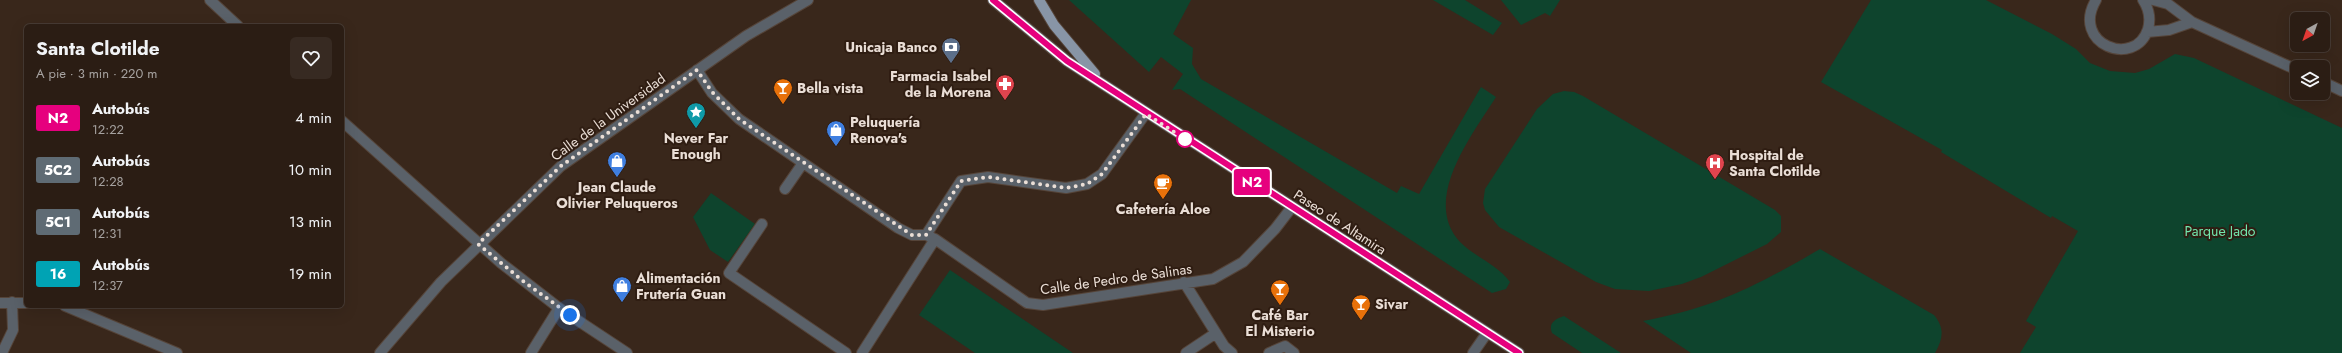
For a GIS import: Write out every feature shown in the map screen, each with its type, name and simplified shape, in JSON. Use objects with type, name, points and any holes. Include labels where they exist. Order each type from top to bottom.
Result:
[{"type":"main road","name":"Paseo de Altamira","points":[[994,0],[1067,61],[1100,80],[1146,114],[1519,353]]},
{"type":"main road","name":"Paseo de Altamira","points":[[1039,0],[1054,25],[1100,80]]},
{"type":"street","points":[[210,0],[236,24]]},
{"type":"street","name":"Calle de la Universidad","points":[[380,353],[441,282],[478,244],[561,166],[746,36],[808,0]]},
{"type":"street","points":[[2096,0],[2090,10],[2089,20],[2096,39],[2104,45],[2114,49],[2128,48],[2141,40],[2147,32],[2150,14],[2143,0]]},
{"type":"street","points":[[2153,0],[2168,4],[2192,22],[2290,67]]},
{"type":"street","points":[[2147,32],[2169,30],[2192,22]]},
{"type":"street","name":"Calle de Pedro de Salinas","points":[[697,70],[724,106],[739,119],[898,228],[912,235],[931,237],[1027,303],[1043,306],[1184,282],[1213,279],[1243,262],[1275,229],[1292,207]]},
{"type":"street","points":[[2330,85],[2342,91]]},
{"type":"street","points":[[862,353],[931,237],[961,181],[988,177],[1066,188],[1087,184],[1102,174],[1146,114]]},
{"type":"street","points":[[344,123],[478,244],[559,308],[627,353]]},
{"type":"street","points":[[785,189],[803,163]]},
{"type":"street","points":[[762,224],[729,273],[846,353]]},
{"type":"street","points":[[1184,282],[1216,333],[1232,353]]},
{"type":"street","points":[[2,353],[13,330],[12,302]]},
{"type":"street","points":[[0,303],[24,302]]},
{"type":"street","points":[[70,308],[176,353]]},
{"type":"street","points":[[531,353],[559,308]]},
{"type":"street","points":[[1186,353],[1216,333]]},
{"type":"street","points":[[1474,353],[1487,333]]},
{"type":"street","points":[[1269,353],[1285,346],[1294,353]]},
{"type":"green space","points":[[1069,0],[1191,0],[1173,34],[1193,48],[1192,64],[1201,79],[1397,193],[1401,186],[1419,194],[1481,87],[1496,97],[1475,130],[1454,168],[1448,188],[1446,207],[1449,225],[1460,242],[1505,276],[1510,282],[1506,289],[1492,293],[1180,89],[1172,90],[1183,74],[1161,57],[1149,72]]},
{"type":"green space","points":[[1433,0],[1465,0],[1502,23],[1493,35]]},
{"type":"green space","points":[[1501,0],[1560,0],[1550,16],[1545,13],[1521,25]]},
{"type":"green space","name":"Parque Jado","points":[[1871,0],[1986,0],[2052,34],[2076,49],[2090,63],[2110,71],[2135,73],[2149,69],[2175,54],[2194,58],[2342,128],[2342,353],[2020,353],[2036,327],[2026,321],[2078,231],[2052,216],[2051,218],[1941,152],[1942,150],[1821,82]]},
{"type":"green space","points":[[1564,91],[1574,92],[1583,96],[1775,210],[1781,216],[1781,232],[1767,244],[1701,277],[1682,284],[1649,291],[1615,289],[1596,282],[1499,227],[1485,210],[1483,203],[1485,189],[1537,109],[1553,94]]},
{"type":"green space","points":[[711,193],[755,224],[728,262],[710,250],[693,217]]},
{"type":"green space","points":[[1820,249],[1934,315],[1940,324],[1942,334],[1940,343],[1935,353],[1691,353],[1643,321],[1669,316],[1735,294],[1776,274]]},
{"type":"green space","points":[[950,270],[1073,353],[975,353],[919,315]]},
{"type":"green space","points":[[1564,316],[1621,353],[1582,353],[1552,333],[1551,327],[1553,322]]},
{"type":"bus line","name":"N2","points":[[993,0],[1010,16],[1067,61],[1100,80],[1146,114],[1519,353]]},
{"type":"place","name":"Unicaja Banco","points":[[951,64]]},
{"type":"place","name":"Farmacia Isabel de la Morena","points":[[1005,101]]},
{"type":"place","name":"Bella vista","points":[[783,105]]},
{"type":"place","name":"Never Far Enough","points":[[696,129]]},
{"type":"place","name":"Peluquería Renova's","points":[[836,147]]},
{"type":"place","name":"Jean Claude Olivier Peluqueros","points":[[617,178]]},
{"type":"place","name":"Hospital de Santa Clotilde","points":[[1715,180]]},
{"type":"place","name":"Cafetería Aloe","points":[[1163,200]]},
{"type":"place","name":"Alimentación Frutería Guan","points":[[622,303]]},
{"type":"place","name":"Café Bar El Misterio","points":[[1280,306]]},
{"type":"place","name":"Sivar","points":[[1361,321]]},
{"type":"route","points":[[570,315],[523,281],[478,244],[561,166],[697,70],[712,92],[724,106],[739,119],[866,204],[898,228],[912,235],[926,235],[961,181],[988,177],[1066,188],[1087,184],[1102,174],[1146,114],[1185,139]]}]
